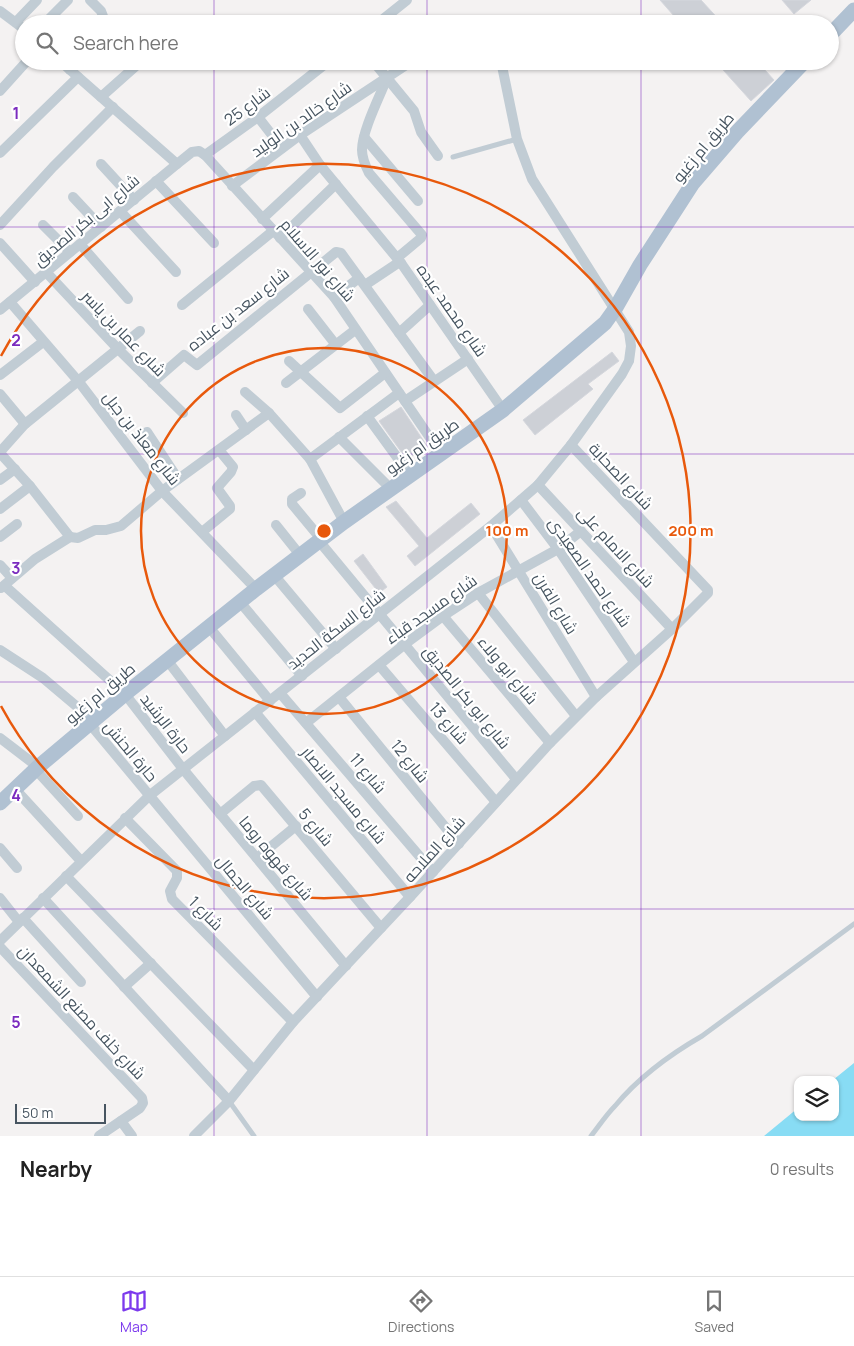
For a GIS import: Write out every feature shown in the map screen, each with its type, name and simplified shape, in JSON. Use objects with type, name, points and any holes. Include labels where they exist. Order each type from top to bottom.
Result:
[{"type":"main road","points":[[839,26],[854,10]]},
{"type":"main road","name":"طريق ام زغيو","points":[[0,803],[125,694],[256,589],[344,522],[503,410],[605,322],[693,183],[737,132],[796,70]]},
{"type":"street","points":[[27,15],[37,0]]},
{"type":"street","points":[[53,15],[68,0]]},
{"type":"street","points":[[90,0],[103,15]]},
{"type":"street","points":[[388,15],[407,0]]},
{"type":"street","points":[[2,15],[15,23]]},
{"type":"street","points":[[0,91],[19,70]]},
{"type":"street","points":[[70,70],[177,164]]},
{"type":"street","points":[[0,153],[75,70]]},
{"type":"street","points":[[101,97],[131,70]]},
{"type":"street","name":"شارع 25","points":[[205,155],[258,117],[318,70]]},
{"type":"street","points":[[381,70],[414,111],[421,132],[438,156]]},
{"type":"street","name":"شارع خالد بن الوليد","points":[[232,186],[300,135],[399,70]]},
{"type":"street","name":"شارع السكة الحديد","points":[[0,941],[149,796],[491,526],[538,485],[571,445],[622,374],[629,361],[631,346],[629,332],[539,191],[526,166],[517,138],[503,70]]},
{"type":"street","points":[[300,135],[320,165],[399,261],[422,235],[368,173],[363,162],[362,149],[364,137],[387,78]]},
{"type":"street","points":[[0,225],[112,107]]},
{"type":"street","points":[[258,117],[282,148]]},
{"type":"street","points":[[364,137],[418,201]]},
{"type":"street","name":"شارع ابى بكر الصديق","points":[[0,310],[192,152],[199,151],[205,155]]},
{"type":"street","name":"شارع نور الاسلام","points":[[205,155],[334,297],[441,454]]},
{"type":"street","points":[[101,164],[134,200]]},
{"type":"street","points":[[262,218],[320,165]]},
{"type":"street","points":[[156,181],[214,243]]},
{"type":"street","points":[[182,305],[276,234],[336,184]]},
{"type":"street","points":[[73,197],[101,227]]},
{"type":"street","points":[[120,211],[176,272]]},
{"type":"street","points":[[44,225],[70,252]]},
{"type":"street","points":[[0,243],[35,282]]},
{"type":"street","points":[[80,244],[128,298]]},
{"type":"street","points":[[310,271],[334,253],[341,253],[434,381]]},
{"type":"street","name":"شارع محمد عبده","points":[[334,297],[399,261],[503,410]]},
{"type":"street","name":"شارع سعد بن عباده","points":[[152,383],[185,355],[194,365],[197,365],[310,271]]},
{"type":"street","name":"شارع عمار بن ياسر","points":[[46,272],[118,349],[183,413]]},
{"type":"street","name":"شارع معاذ بن جبل","points":[[10,302],[79,382],[162,490],[256,589]]},
{"type":"street","points":[[399,333],[430,305]]},
{"type":"street","points":[[308,309],[336,345]]},
{"type":"street","points":[[286,383],[355,330]]},
{"type":"street","points":[[70,537],[30,486],[0,452],[25,424],[140,331]]},
{"type":"street","points":[[0,375],[43,342]]},
{"type":"street","points":[[310,458],[367,416],[434,381],[468,359]]},
{"type":"street","points":[[289,360],[337,407],[342,408],[385,373]]},
{"type":"street","points":[[245,392],[269,413],[310,458],[344,522]]},
{"type":"street","points":[[0,394],[25,424]]},
{"type":"street","points":[[5,584],[35,560],[70,537],[78,538],[95,530],[106,530],[121,526],[162,490],[269,413]]},
{"type":"street","points":[[236,415],[246,430]]},
{"type":"street","points":[[367,416],[410,475]]},
{"type":"street","points":[[148,432],[178,479]]},
{"type":"street","points":[[340,437],[391,489]]},
{"type":"street","name":"شارع الصحابة","points":[[571,445],[708,590],[708,593]]},
{"type":"street","points":[[202,532],[230,509],[230,506],[217,488],[231,472],[232,467],[219,450]]},
{"type":"street","points":[[0,480],[15,469]]},
{"type":"street","name":"شارع الامام على","points":[[538,485],[672,629]]},
{"type":"street","points":[[0,509],[30,486]]},
{"type":"street","name":"شارع ابو بكر الصديق","points":[[301,492],[292,499],[292,504],[516,779]]},
{"type":"street","name":"شارع احمد الصعيدى","points":[[521,500],[558,549],[634,662]]},
{"type":"street","points":[[0,538],[17,524]]},
{"type":"street","points":[[276,525],[300,555]]},
{"type":"street","name":"شارع الفرن","points":[[491,526],[596,697]]},
{"type":"street","name":"شارع مسجد قباء","points":[[306,723],[443,616],[558,549],[581,531]]},
{"type":"street","name":"حارة الرشيد","points":[[0,565],[5,584],[125,694],[183,769]]},
{"type":"street","points":[[274,575],[336,649]]},
{"type":"street","name":"شارع الملاحه","points":[[194,1136],[229,1101],[293,1022],[550,743],[596,697],[672,629],[708,593]]},
{"type":"street","points":[[478,594],[576,716]]},
{"type":"street","points":[[240,602],[302,676]]},
{"type":"street","name":"شارع ابو ولاء","points":[[443,616],[550,743]]},
{"type":"street","points":[[209,627],[270,701]]},
{"type":"street","points":[[0,650],[43,678],[92,723]]},
{"type":"street","points":[[167,660],[225,736]]},
{"type":"street","name":"شارع 13","points":[[379,665],[496,802]]},
{"type":"street","name":"شارع 11","points":[[280,692],[433,872]]},
{"type":"street","name":"شارع 12","points":[[339,697],[459,844]]},
{"type":"street","name":"شارع مسجد الانصار","points":[[255,712],[410,897]]},
{"type":"street","name":"حارة الحنش","points":[[92,723],[149,796]]},
{"type":"street","points":[[0,738],[37,769],[78,816]]},
{"type":"street","name":"شارع قهوه روما","points":[[183,769],[346,966]]},
{"type":"street","name":"شارع 5","points":[[220,814],[258,784],[264,788],[381,928]]},
{"type":"street","points":[[15,789],[81,861]]},
{"type":"street","name":"شارع الجمال","points":[[149,796],[317,997]]},
{"type":"street","name":"شارع 1","points":[[126,818],[177,871],[177,878],[170,891],[172,899],[293,1022]]},
{"type":"street","points":[[257,858],[296,826]]},
{"type":"street","points":[[0,848],[17,868]]},
{"type":"street","points":[[66,876],[254,1070]]},
{"type":"street","points":[[0,898],[81,982]]},
{"type":"street","points":[[43,898],[229,1101]]},
{"type":"street","name":"شارع خلف مصنع الشمعدان","points":[[0,947],[142,1098],[143,1103],[140,1108],[100,1136]]},
{"type":"street","points":[[124,986],[151,963]]},
{"type":"street","points":[[121,1121],[132,1136]]},
{"type":"lane","points":[[453,157],[517,138]]},
{"type":"lane","points":[[591,1136],[615,1105],[646,1075],[854,924]]},
{"type":"lane","points":[[229,1101],[254,1136]]},
{"type":"water","points":[[854,1063],[854,1136],[764,1136],[794,1111],[794,1121],[839,1121],[838,1076]]},
{"type":"building","points":[[660,0],[701,0],[715,15],[673,15]]},
{"type":"building","points":[[782,0],[811,0],[794,14]]},
{"type":"building","points":[[723,70],[765,70],[774,80],[751,101]]},
{"type":"building","points":[[612,352],[619,361],[588,384],[593,389],[535,435],[523,420]]},
{"type":"building","points":[[401,407],[427,446],[407,460],[379,421]]},
{"type":"building","points":[[396,501],[427,538],[471,503],[480,514],[415,566],[407,556],[419,546],[386,507]]},
{"type":"building","points":[[363,554],[387,587],[379,593],[354,561]]}]
